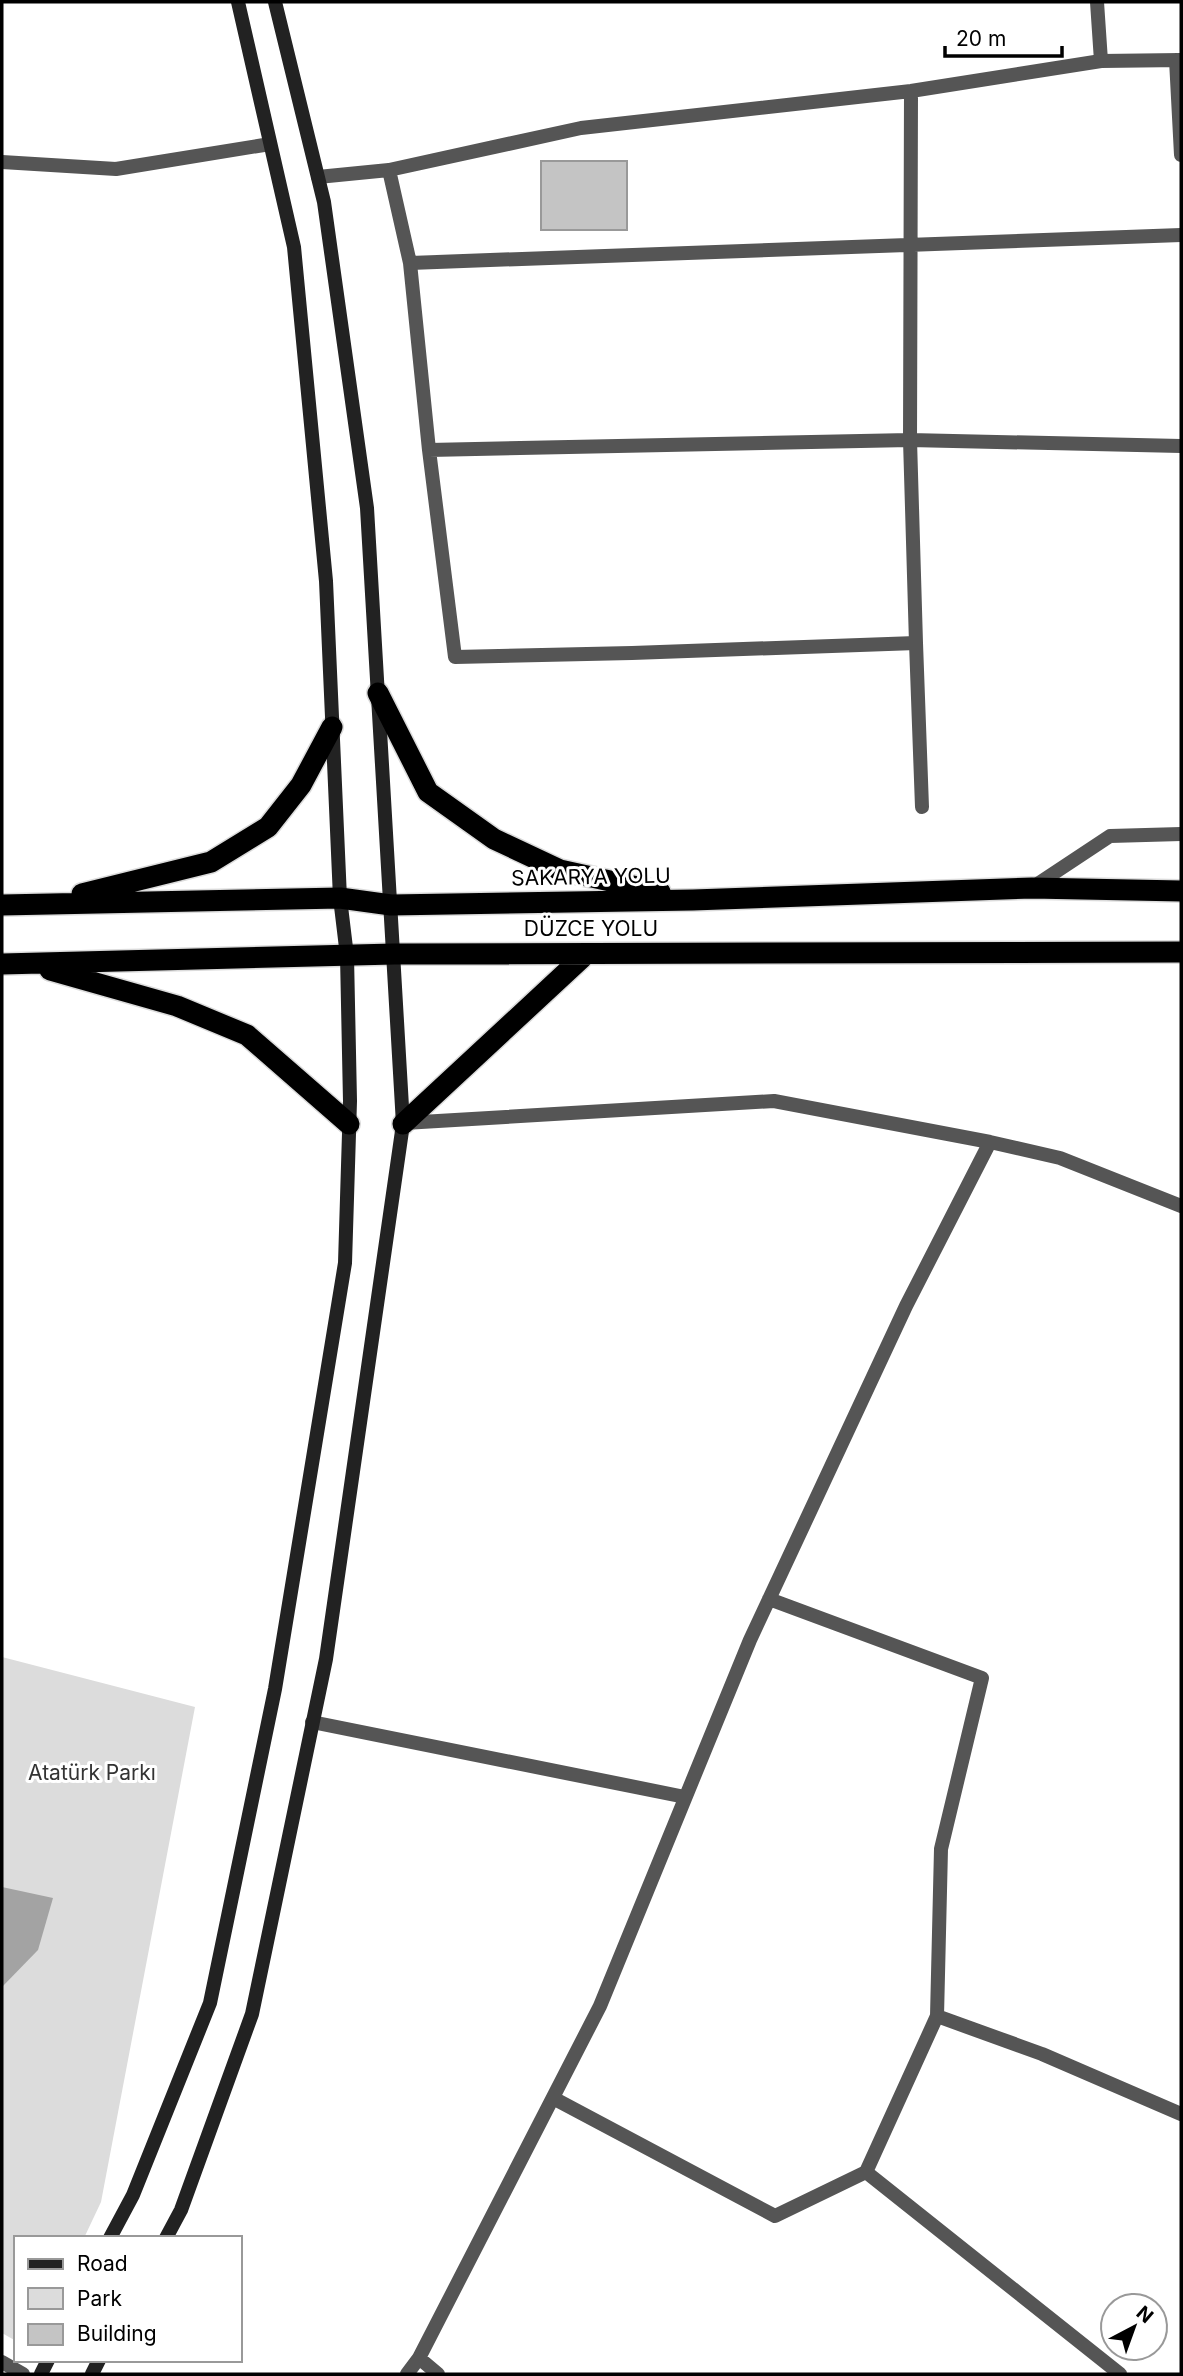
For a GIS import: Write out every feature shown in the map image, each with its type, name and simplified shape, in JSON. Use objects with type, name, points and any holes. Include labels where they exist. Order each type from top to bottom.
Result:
[{"type":"highway","points":[[378,693],[428,792],[494,839],[560,870],[693,900]]},
{"type":"highway","points":[[43,904],[211,862],[268,827],[301,785],[332,727]]},
{"type":"highway","name":"SAKARYA YOLU","points":[[2,905],[340,898],[391,905],[693,900],[1032,888],[1181,891]]},
{"type":"highway","name":"DÜZCE YOLU","points":[[2,964],[394,954],[1181,952]]},
{"type":"highway","points":[[404,1124],[586,954]]},
{"type":"highway","points":[[28,964],[177,1006],[247,1035],[349,1124]]},
{"type":"main road","points":[[111,2236],[134,2195],[211,2003],[275,1689],[345,1262],[349,1124],[347,956],[340,898],[326,581],[294,247],[238,2]]},
{"type":"main road","points":[[167,2236],[181,2210],[252,2014],[328,1645],[404,1124],[367,508],[324,202],[275,2]]},
{"type":"street","points":[[1097,2],[1101,61]]},
{"type":"street","points":[[318,177],[389,170],[581,128],[911,91],[1101,61],[1179,60],[1181,155]]},
{"type":"street","points":[[911,91],[910,440],[922,807]]},
{"type":"street","points":[[2,162],[116,169],[271,144]]},
{"type":"street","points":[[389,170],[410,263],[429,450],[455,657],[916,643]]},
{"type":"street","points":[[410,263],[1181,235]]},
{"type":"street","points":[[429,450],[910,440],[1181,446]]},
{"type":"street","points":[[1032,888],[1110,836],[1181,834]]},
{"type":"street","points":[[404,1124],[774,1101],[1060,1158],[1181,1206]]},
{"type":"street","points":[[407,2374],[419,2358],[600,2006],[769,1599],[906,1306],[990,1142]]},
{"type":"street","points":[[553,2098],[775,2216],[866,2172],[937,2015],[941,1849],[982,1678],[769,1599]]},
{"type":"street","points":[[312,1722],[685,1797]]},
{"type":"street","points":[[937,2015],[1042,2054],[1181,2114]]},
{"type":"street","points":[[866,2172],[1120,2374]]},
{"type":"street","points":[[419,2358],[438,2374]]},
{"type":"street","points":[[2,2362],[23,2374]]},
{"type":"green space","name":"Atatürk Parkı","points":[[2,1657],[195,1707],[101,2202],[85,2236],[14,2236],[14,2340],[2,2333]]},
{"type":"shaded area","points":[[2,1887],[53,1898],[38,1950],[2,1987]]},
{"type":"building","points":[[541,161],[627,161],[627,230],[541,230]]}]
